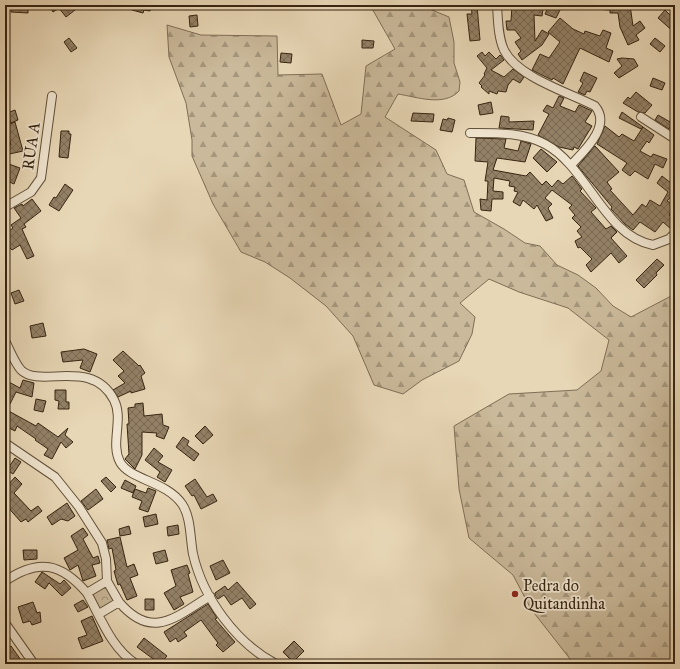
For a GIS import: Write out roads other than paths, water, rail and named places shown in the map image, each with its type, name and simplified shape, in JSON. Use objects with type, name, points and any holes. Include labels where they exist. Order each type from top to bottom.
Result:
[{"type":"street","points":[[497,5],[501,40],[505,52],[512,61],[532,76],[595,106],[599,110],[601,122],[597,132],[585,151],[571,165]]},
{"type":"street","name":"RUA A","points":[[5,207],[31,192],[41,178],[52,96]]},
{"type":"street","points":[[641,117],[675,139]]},
{"type":"street","points":[[470,133],[500,133],[524,136],[555,150],[571,165],[621,229],[645,244],[653,246],[669,239],[675,233]]},
{"type":"street","points":[[5,341],[22,371],[37,376],[83,377],[102,385],[109,393],[118,409],[117,447],[120,462],[130,471],[169,490],[183,505],[198,570],[210,596],[226,620],[241,638],[252,649],[276,664]]},
{"type":"street","points":[[5,443],[55,477],[79,507],[102,543],[106,559],[107,581],[119,602],[128,613],[139,620],[148,623],[161,623],[172,619],[210,596]]},
{"type":"street","points":[[5,581],[23,569],[44,567],[55,569],[72,576],[87,593],[114,643],[130,660],[136,664]]},
{"type":"street","points":[[87,593],[107,581]]},
{"type":"street","points":[[99,614],[119,602]]},
{"type":"street","points":[[5,623],[34,664]]},
{"type":"place","name":"Pedra do Quitandinha","points":[[515,594]]}]
